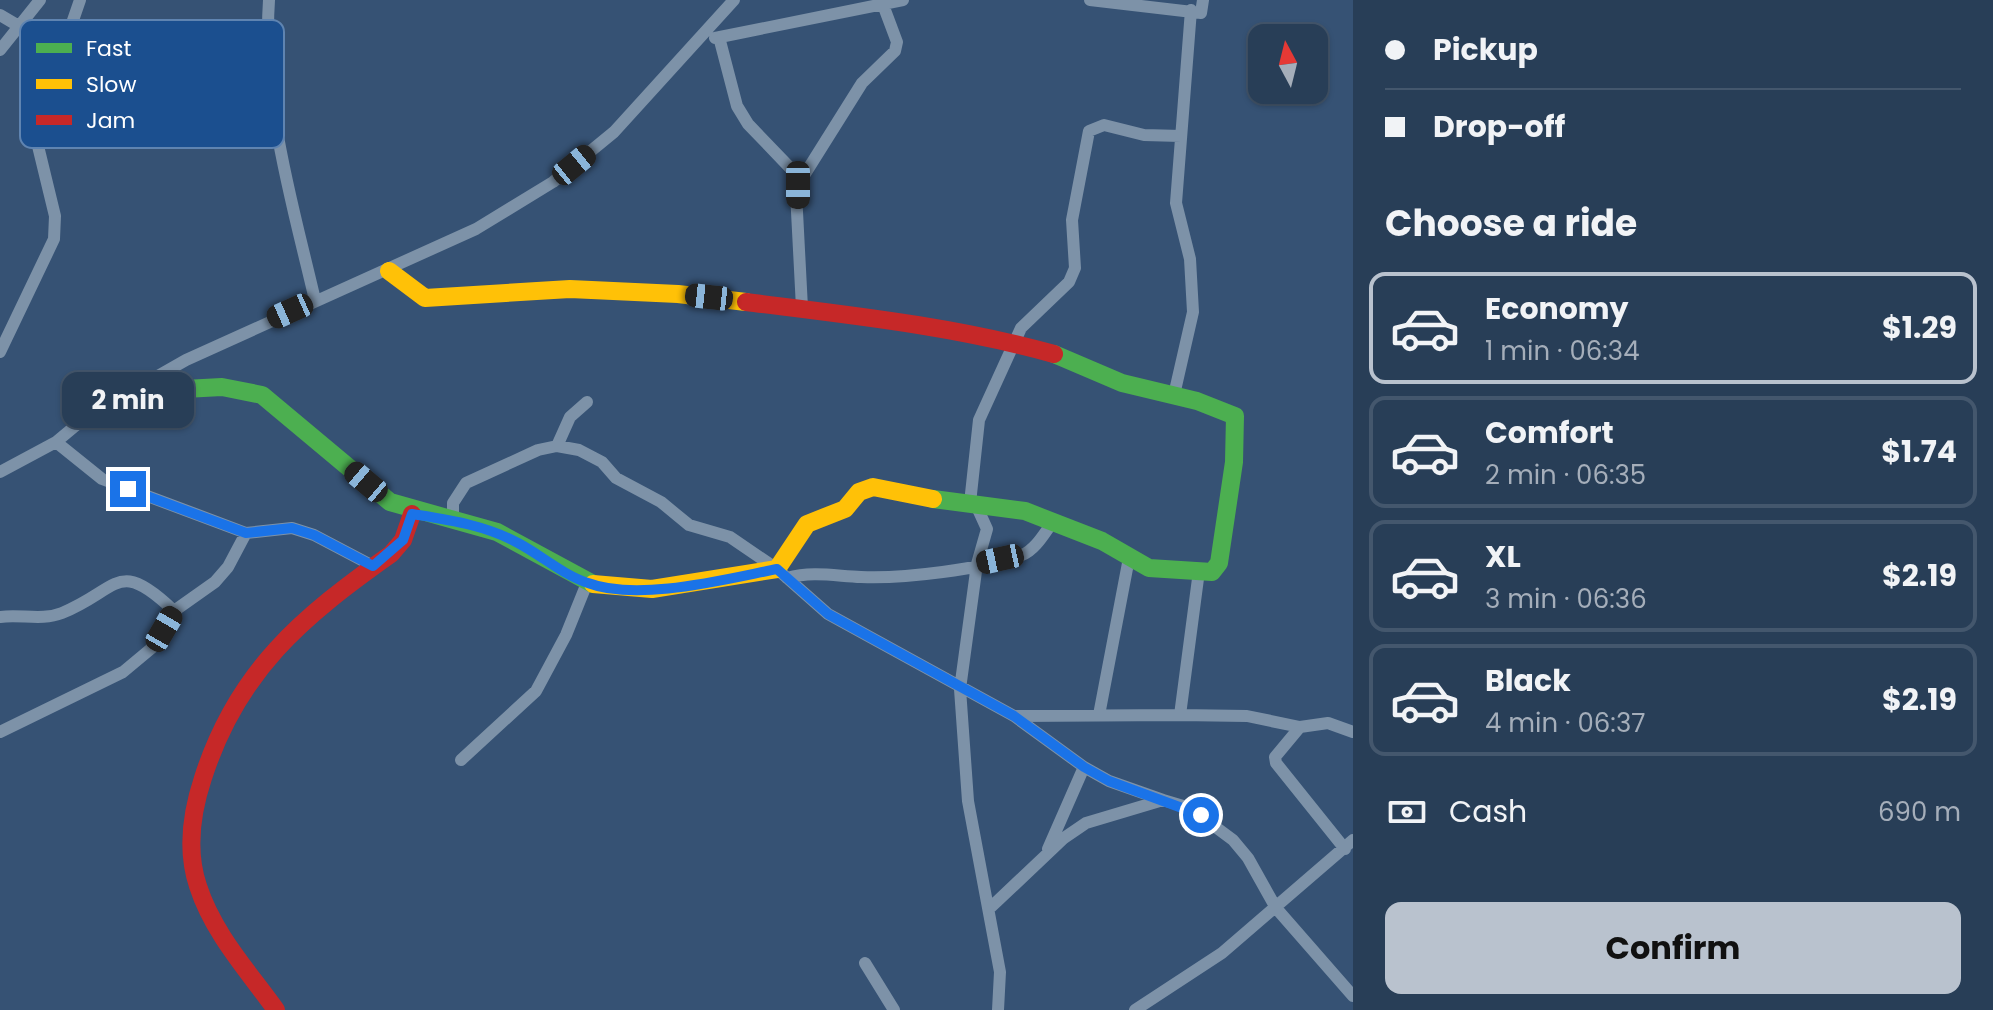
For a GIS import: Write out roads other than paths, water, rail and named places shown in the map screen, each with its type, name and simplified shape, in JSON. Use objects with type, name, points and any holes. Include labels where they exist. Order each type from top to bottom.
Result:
[{"type":"street","points":[[22,20],[40,0]]},
{"type":"street","points":[[73,20],[80,0]]},
{"type":"street","points":[[0,472],[56,442],[86,417],[186,360],[315,300],[389,271],[476,229],[553,182],[614,132],[700,41],[734,0]]},
{"type":"street","points":[[700,41],[903,0]]},
{"type":"street","points":[[1090,0],[1201,13],[1203,0]]},
{"type":"street","points":[[798,185],[862,83],[895,51],[897,42],[882,2]]},
{"type":"street","points":[[1174,395],[1193,312],[1190,259],[1176,211],[1191,10]]},
{"type":"street","points":[[0,15],[17,25]]},
{"type":"street","points":[[0,50],[20,22]]},
{"type":"street","points":[[719,37],[737,106],[748,124],[795,173],[802,308]]},
{"type":"street","points":[[998,1010],[1000,972],[968,801],[960,689],[977,564],[987,529],[973,505],[979,420],[1021,328],[1069,282],[1075,268],[1072,220],[1089,131],[1104,125],[1144,135],[1181,136]]},
{"type":"street","points":[[0,352],[54,239],[55,216],[38,148]]},
{"type":"street","points":[[279,148],[315,300]]},
{"type":"street","points":[[389,271],[425,298],[570,289],[678,294],[802,308],[1014,343],[1057,355],[1122,383],[1174,395],[1235,416],[1234,462],[1219,563],[1212,572],[1149,568],[1102,541],[1025,511],[865,488],[845,509],[807,524],[782,574]]},
{"type":"street","points":[[128,392],[222,387],[262,395],[390,502],[412,514],[483,528],[517,542],[587,583],[638,589],[782,574],[819,573],[864,578],[913,575],[1023,554],[1052,523]]},
{"type":"street","points":[[557,446],[570,417],[587,402]]},
{"type":"street","points":[[56,442],[102,479],[246,533],[292,528],[314,535],[373,566]]},
{"type":"street","points":[[453,521],[453,503],[466,483],[538,450],[557,446],[579,450],[602,462],[616,478],[661,502],[689,525],[730,537],[782,574],[828,614],[1014,716],[1084,767],[1109,781],[1190,808],[1233,840],[1248,858],[1276,908],[1353,996]]},
{"type":"street","points":[[276,1010],[208,914],[193,872],[189,845],[194,808],[209,755],[232,705],[254,671],[282,638],[403,540],[412,514]]},
{"type":"street","points":[[0,732],[123,672],[153,647],[174,611],[215,582],[228,567],[246,533]]},
{"type":"street","points":[[1099,715],[1129,558]]},
{"type":"street","points":[[1180,715],[1199,571]]},
{"type":"street","points":[[0,617],[61,613],[122,581],[136,581],[150,588],[174,611]]},
{"type":"street","points":[[461,760],[536,691],[566,635],[587,583]]},
{"type":"street","points":[[1014,716],[1247,716],[1300,727],[1328,723],[1353,732]]},
{"type":"street","points":[[1135,1010],[1222,953],[1349,844],[1276,763],[1277,751],[1300,727]]},
{"type":"street","points":[[1046,854],[1084,767]]},
{"type":"street","points":[[990,908],[1046,854],[1086,823],[1163,800]]},
{"type":"street","points":[[865,963],[894,1010]]}]
